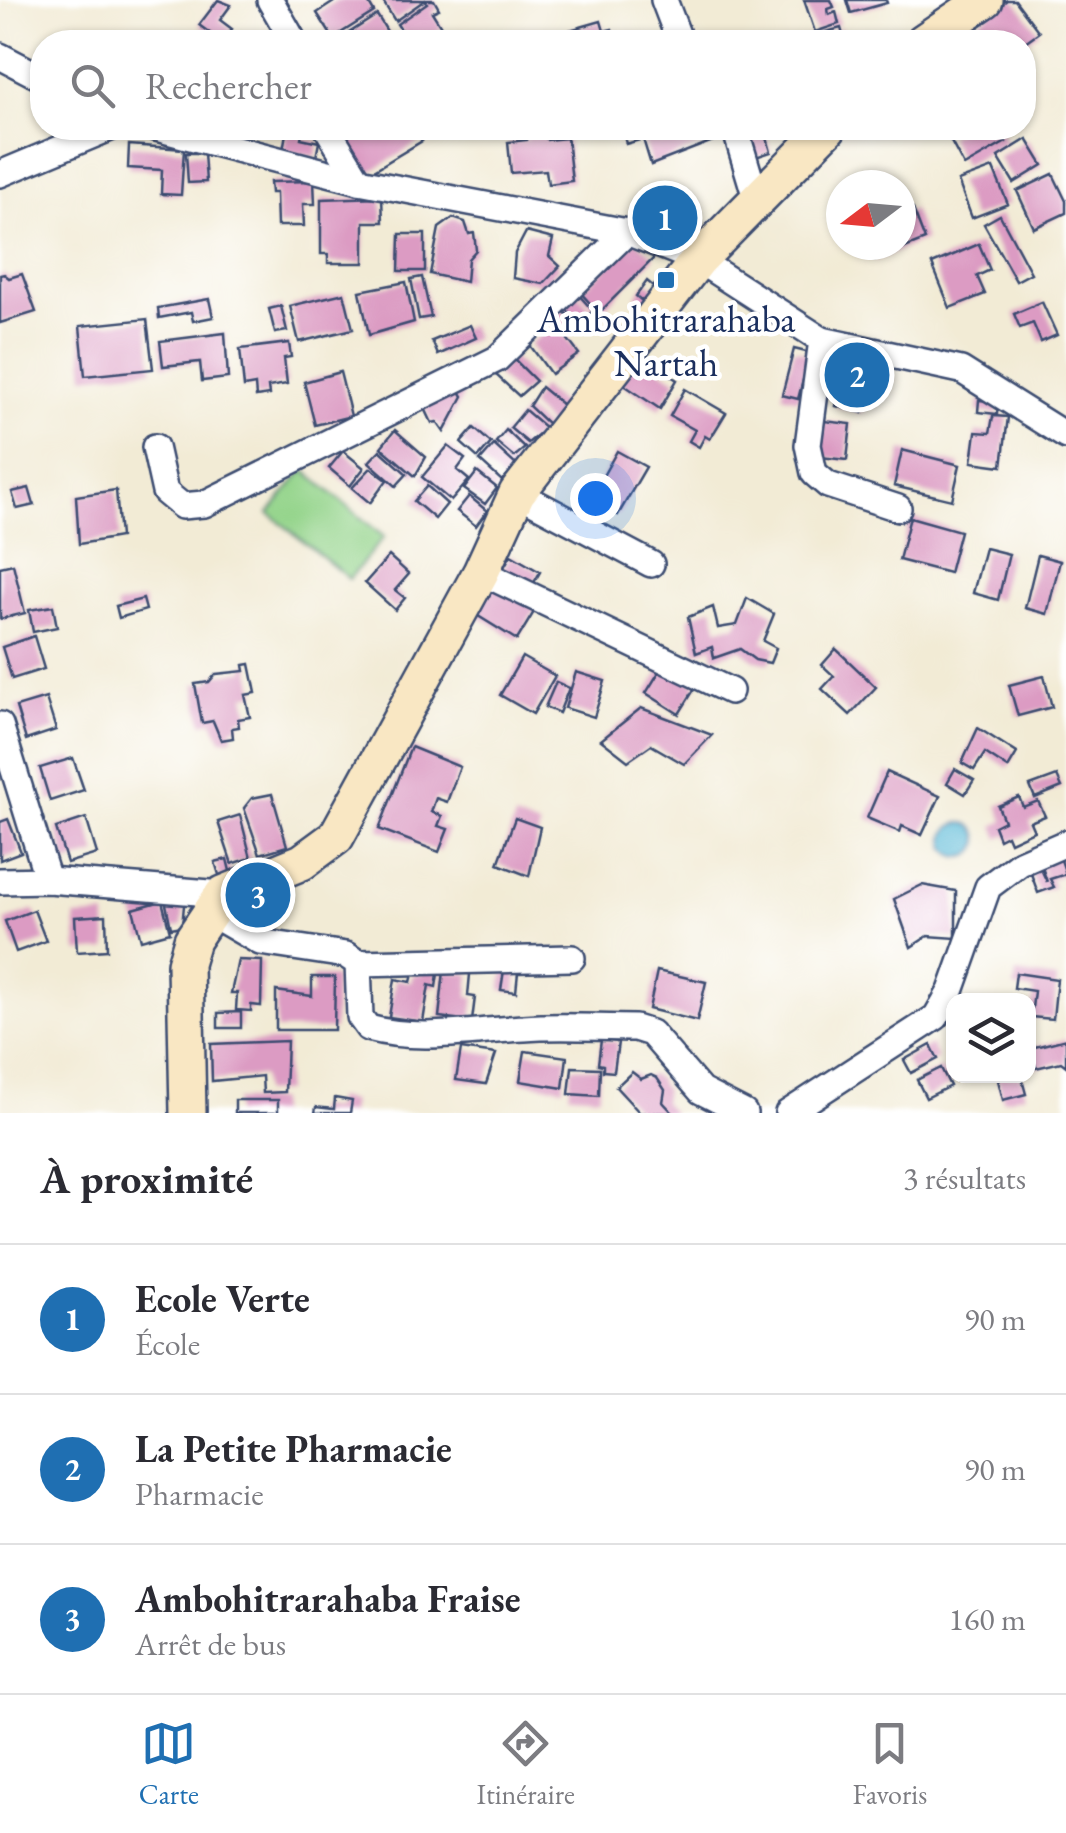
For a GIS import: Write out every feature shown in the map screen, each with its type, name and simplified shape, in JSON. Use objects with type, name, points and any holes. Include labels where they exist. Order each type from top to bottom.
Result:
[{"type":"street","points":[[664,0],[675,30]]},
{"type":"street","points":[[941,30],[985,0]]},
{"type":"street","points":[[267,2],[286,30]]},
{"type":"street","points":[[0,56],[30,72]]},
{"type":"street","points":[[0,174],[81,140]]},
{"type":"street","points":[[202,140],[359,181],[626,232],[698,260],[822,340],[961,370],[1066,436]]},
{"type":"street","points":[[333,140],[359,181]]},
{"type":"street","points":[[739,140],[756,198]]},
{"type":"street","points":[[188,1113],[185,964],[192,940],[216,904],[302,862],[336,838],[482,572],[517,493],[698,260],[816,140]]},
{"type":"street","points":[[155,447],[165,492],[182,506],[204,504],[497,359],[626,232]]},
{"type":"street","points":[[822,340],[808,445],[814,473],[828,485],[898,508]]},
{"type":"street","points":[[517,493],[651,564]]},
{"type":"street","points":[[482,572],[730,691]]},
{"type":"street","points":[[0,725],[3,752],[48,880]]},
{"type":"street","points":[[788,1113],[936,1017],[951,991],[988,887],[1020,863],[1066,843]]},
{"type":"street","points":[[0,881],[48,880],[216,904],[260,942],[346,955],[358,963],[572,958]]},
{"type":"street","points":[[358,963],[360,1017],[368,1028],[387,1034],[444,1035],[528,1028],[635,1028],[651,1034],[700,1091],[744,1113]]},
{"type":"green space","points":[[304,470],[384,537],[349,579],[269,513]]},
{"type":"water","points":[[962,823],[974,828],[979,840],[974,852],[962,857],[950,852],[945,840],[950,828]]},
{"type":"building","points":[[218,0],[231,5],[220,20],[231,30],[206,30],[199,25]]},
{"type":"building","points":[[337,0],[367,0],[374,12],[346,30],[328,30],[317,13]]},
{"type":"building","points":[[382,0],[425,0],[395,21]]},
{"type":"building","points":[[425,0],[434,0],[439,9],[432,12],[442,28],[401,30],[397,24],[427,3]]},
{"type":"building","points":[[804,0],[831,0],[834,7],[828,9],[829,15],[836,12],[839,24],[814,30]]},
{"type":"building","points":[[847,0],[886,0],[887,3],[851,13]]},
{"type":"building","points":[[1007,0],[1015,0],[1039,32],[976,30],[973,26]]},
{"type":"building","points":[[377,15],[386,30],[354,30]]},
{"type":"building","points":[[601,21],[604,30],[570,30]]},
{"type":"building","points":[[285,140],[319,142],[316,157],[283,150]]},
{"type":"building","points":[[340,140],[422,141],[364,176]]},
{"type":"building","points":[[567,140],[572,181],[548,184],[546,170],[511,173],[508,142]]},
{"type":"building","points":[[643,140],[713,140],[713,141],[651,165]]},
{"type":"building","points":[[747,140],[768,140],[771,152],[753,158]]},
{"type":"building","points":[[950,140],[1005,140],[1006,142],[964,166]]},
{"type":"building","points":[[1028,140],[1043,165],[1014,183],[998,157]]},
{"type":"building","points":[[129,145],[184,149],[181,195],[161,194],[162,170],[128,168]]},
{"type":"building","points":[[186,153],[204,153],[206,182],[188,183]]},
{"type":"building","points":[[993,168],[1008,204],[972,218],[958,181]]},
{"type":"building","points":[[1053,174],[1066,201],[1066,213],[1034,228],[1017,191]]},
{"type":"building","points":[[314,181],[315,204],[303,204],[304,226],[277,226],[276,193],[271,193],[270,182]]},
{"type":"building","points":[[382,197],[383,222],[364,222],[364,263],[328,263],[328,254],[321,254],[321,199]]},
{"type":"building","points":[[1000,215],[1031,273],[1016,281],[984,224]]},
{"type":"building","points":[[916,217],[925,240],[916,244]]},
{"type":"building","points":[[453,218],[465,222],[469,234],[474,233],[476,250],[468,259],[466,282],[430,274],[439,228]]},
{"type":"building","points":[[526,232],[553,239],[549,256],[560,266],[543,284],[513,278],[515,253]]},
{"type":"building","points":[[400,234],[425,234],[425,271],[399,271]]},
{"type":"building","points":[[636,240],[655,257],[599,313],[580,292]]},
{"type":"building","points":[[979,244],[990,270],[977,276],[985,294],[950,308],[932,264]]},
{"type":"building","points":[[22,274],[36,312],[0,323],[0,275],[9,278]]},
{"type":"building","points":[[422,277],[431,317],[419,319],[411,279]]},
{"type":"building","points":[[647,281],[660,292],[648,306],[636,296]]},
{"type":"building","points":[[406,282],[414,322],[369,335],[360,291]]},
{"type":"building","points":[[344,293],[353,329],[299,342],[290,306]]},
{"type":"building","points":[[577,293],[593,311],[580,323],[563,306]]},
{"type":"building","points":[[209,299],[213,317],[193,321],[191,312],[159,318],[158,308]]},
{"type":"building","points":[[1042,302],[1057,335],[1041,342],[1033,323],[1020,328],[1014,314]]},
{"type":"building","points":[[281,306],[287,331],[275,333],[269,309]]},
{"type":"building","points":[[561,308],[578,326],[569,336],[554,318]]},
{"type":"building","points":[[147,319],[153,369],[85,376],[80,326]]},
{"type":"building","points":[[556,324],[579,354],[551,374],[529,344]]},
{"type":"building","points":[[470,325],[476,338],[438,355],[432,341]]},
{"type":"building","points":[[225,333],[228,378],[202,381],[200,362],[163,366],[160,341]]},
{"type":"building","points":[[289,343],[291,357],[284,358],[287,384],[268,387],[269,395],[256,397],[255,385],[244,387],[240,349]]},
{"type":"building","points":[[794,349],[810,353],[798,399],[782,395]]},
{"type":"building","points":[[639,355],[677,380],[660,409],[621,383]]},
{"type":"building","points":[[512,357],[536,381],[519,396],[496,375]]},
{"type":"building","points":[[340,372],[351,416],[315,425],[304,382]]},
{"type":"building","points":[[842,375],[869,381],[863,413],[836,406]]},
{"type":"building","points":[[541,387],[568,409],[552,428],[529,406]]},
{"type":"building","points":[[458,388],[463,396],[444,432],[437,422],[432,423],[424,406]]},
{"type":"building","points":[[685,389],[726,413],[710,439],[705,436],[699,447],[689,441],[695,430],[670,416]]},
{"type":"building","points":[[979,400],[998,402],[997,414],[978,412]]},
{"type":"building","points":[[525,410],[546,428],[528,443],[510,428]]},
{"type":"building","points":[[993,416],[1008,417],[1002,466],[972,462],[976,432],[990,433]]},
{"type":"building","points":[[824,421],[851,424],[847,460],[820,457]]},
{"type":"building","points":[[474,428],[491,443],[478,458],[461,443]]},
{"type":"building","points":[[395,430],[426,457],[415,476],[381,447]]},
{"type":"building","points":[[506,430],[525,448],[514,457],[496,442]]},
{"type":"building","points":[[494,445],[516,465],[502,481],[480,461]]},
{"type":"building","points":[[448,446],[465,459],[457,470],[469,480],[451,501],[422,477]]},
{"type":"building","points":[[380,450],[407,474],[396,486],[369,462]]},
{"type":"building","points":[[902,450],[960,465],[952,500],[894,486]]},
{"type":"building","points":[[343,451],[364,468],[350,486],[329,468]]},
{"type":"building","points":[[617,451],[646,467],[618,515],[590,499]]},
{"type":"building","points":[[371,468],[387,480],[370,503],[352,488]]},
{"type":"building","points":[[477,472],[497,488],[485,504],[464,489]]},
{"type":"building","points":[[427,486],[447,504],[435,519],[414,501]]},
{"type":"building","points":[[29,488],[34,505],[17,509],[12,492]]},
{"type":"building","points":[[116,490],[120,537],[79,544],[76,496]]},
{"type":"building","points":[[469,496],[487,511],[476,526],[457,511]]},
{"type":"building","points":[[910,517],[960,531],[949,573],[899,560]]},
{"type":"building","points":[[985,548],[1009,554],[998,600],[973,593]]},
{"type":"building","points":[[511,555],[540,572],[528,593],[499,576]]},
{"type":"building","points":[[1038,555],[1060,561],[1047,614],[1025,608]]},
{"type":"building","points":[[389,556],[409,574],[395,590],[405,598],[395,610],[365,583]]},
{"type":"building","points":[[13,564],[25,613],[0,619],[0,567]]},
{"type":"building","points":[[495,582],[537,607],[517,640],[475,614]]},
{"type":"building","points":[[747,598],[774,614],[763,641],[776,648],[770,663],[755,660],[740,649],[714,658],[712,647],[696,653],[688,617],[713,607],[718,628],[737,625]]},
{"type":"building","points":[[143,599],[146,610],[119,618],[116,606]]},
{"type":"building","points":[[53,606],[57,627],[33,632],[29,610]]},
{"type":"building","points":[[34,636],[44,669],[12,679],[2,647]]},
{"type":"building","points":[[836,649],[876,687],[850,715],[822,689],[834,676],[822,665]]},
{"type":"building","points":[[522,657],[555,676],[533,714],[500,695]]},
{"type":"building","points":[[250,664],[256,693],[245,695],[250,717],[238,719],[239,727],[232,728],[233,738],[221,740],[213,721],[202,723],[195,684],[209,682],[216,674],[245,671],[244,665]]},
{"type":"building","points":[[664,664],[697,685],[679,714],[646,693]]},
{"type":"building","points":[[576,672],[605,681],[594,717],[565,708]]},
{"type":"building","points":[[1044,676],[1052,707],[1018,716],[1009,685]]},
{"type":"building","points":[[556,682],[569,688],[559,713],[545,707]]},
{"type":"building","points":[[46,698],[56,730],[26,740],[16,707]]},
{"type":"building","points":[[641,708],[712,735],[684,764],[651,745],[628,761],[601,740]]},
{"type":"building","points":[[978,728],[1017,753],[1008,768],[985,753],[974,770],[962,763]]},
{"type":"building","points":[[411,747],[460,767],[447,802],[436,798],[431,812],[442,816],[438,826],[448,829],[439,852],[379,829]]},
{"type":"building","points":[[73,758],[84,790],[50,801],[40,768]]},
{"type":"building","points":[[955,769],[974,780],[965,794],[947,783]]},
{"type":"building","points":[[887,772],[940,796],[922,835],[902,826],[900,832],[867,818]]},
{"type":"building","points":[[1057,776],[1062,787],[1035,798],[1030,786]]},
{"type":"building","points":[[272,794],[287,846],[260,854],[244,808],[252,798]]},
{"type":"building","points":[[1019,797],[1023,807],[1038,801],[1045,816],[1030,822],[1034,831],[1010,842],[1007,835],[999,839],[994,826],[1004,821],[998,806]]},
{"type":"building","points":[[240,815],[251,858],[232,864],[218,822]]},
{"type":"building","points":[[86,818],[97,854],[67,863],[56,828]]},
{"type":"building","points":[[515,818],[540,827],[529,876],[498,864]]},
{"type":"building","points":[[8,819],[21,852],[0,860],[0,822]]},
{"type":"building","points":[[1059,854],[1066,874],[1050,879],[1054,887],[1038,893],[1030,871],[1040,867],[1047,882],[1040,861]]},
{"type":"building","points":[[227,859],[231,875],[220,878],[215,862]]},
{"type":"building","points":[[922,885],[956,891],[956,938],[928,936],[911,947],[894,899]]},
{"type":"building","points":[[185,895],[182,926],[171,928],[165,899]]},
{"type":"building","points":[[162,901],[170,932],[141,940],[133,909]]},
{"type":"building","points":[[34,910],[46,941],[16,952],[5,921]]},
{"type":"building","points":[[106,915],[107,950],[77,952],[75,917]]},
{"type":"building","points":[[238,960],[262,961],[261,1006],[251,1005],[251,1011],[236,1010],[237,993],[231,993]]},
{"type":"building","points":[[423,964],[439,967],[436,987],[429,985],[423,1022],[389,1017],[395,979],[411,982],[413,974],[422,975]]},
{"type":"building","points":[[504,970],[518,972],[516,992],[501,990]]},
{"type":"building","points":[[444,971],[470,974],[468,996],[475,997],[472,1021],[439,1017]]},
{"type":"building","points":[[657,971],[706,982],[697,1021],[649,1009]]},
{"type":"building","points":[[1016,973],[1057,979],[1053,1019],[1036,1017],[1034,991],[1014,988]]},
{"type":"building","points":[[312,977],[335,977],[334,1030],[276,1030],[276,991],[312,996]]},
{"type":"building","points":[[241,1012],[241,1028],[218,1028],[218,1013]]},
{"type":"building","points":[[1066,1039],[1066,1066],[1061,1062],[1036,1068],[1036,1047]]},
{"type":"building","points":[[601,1040],[618,1042],[614,1072],[603,1071],[603,1065],[598,1064]]},
{"type":"building","points":[[287,1041],[285,1092],[263,1093],[262,1076],[212,1081],[211,1044]]},
{"type":"building","points":[[931,1045],[938,1059],[911,1073],[904,1060]]},
{"type":"building","points":[[461,1049],[496,1054],[486,1084],[456,1080]]},
{"type":"building","points":[[525,1051],[567,1057],[563,1088],[520,1081]]},
{"type":"building","points":[[572,1067],[600,1068],[599,1096],[569,1094]]},
{"type":"building","points":[[941,1068],[950,1086],[926,1098],[917,1080]]},
{"type":"building","points":[[632,1072],[641,1079],[651,1075],[657,1078],[665,1090],[663,1102],[673,1113],[640,1113],[616,1087]]},
{"type":"building","points":[[999,1083],[1023,1083],[1026,1094],[1003,1100]]},
{"type":"building","points":[[335,1098],[352,1101],[350,1113],[315,1113],[316,1107],[334,1109]]},
{"type":"building","points":[[235,1100],[278,1100],[278,1113],[235,1113]]},
{"type":"place","name":"Ecole Verte","points":[[665,218]]},
{"type":"place","name":"Ambohitrarahaba Nartah","points":[[666,280]]},
{"type":"place","name":"La Petite Pharmacie","points":[[857,375]]},
{"type":"place","name":"Ambohitrarahaba Fraise","points":[[258,895]]}]
